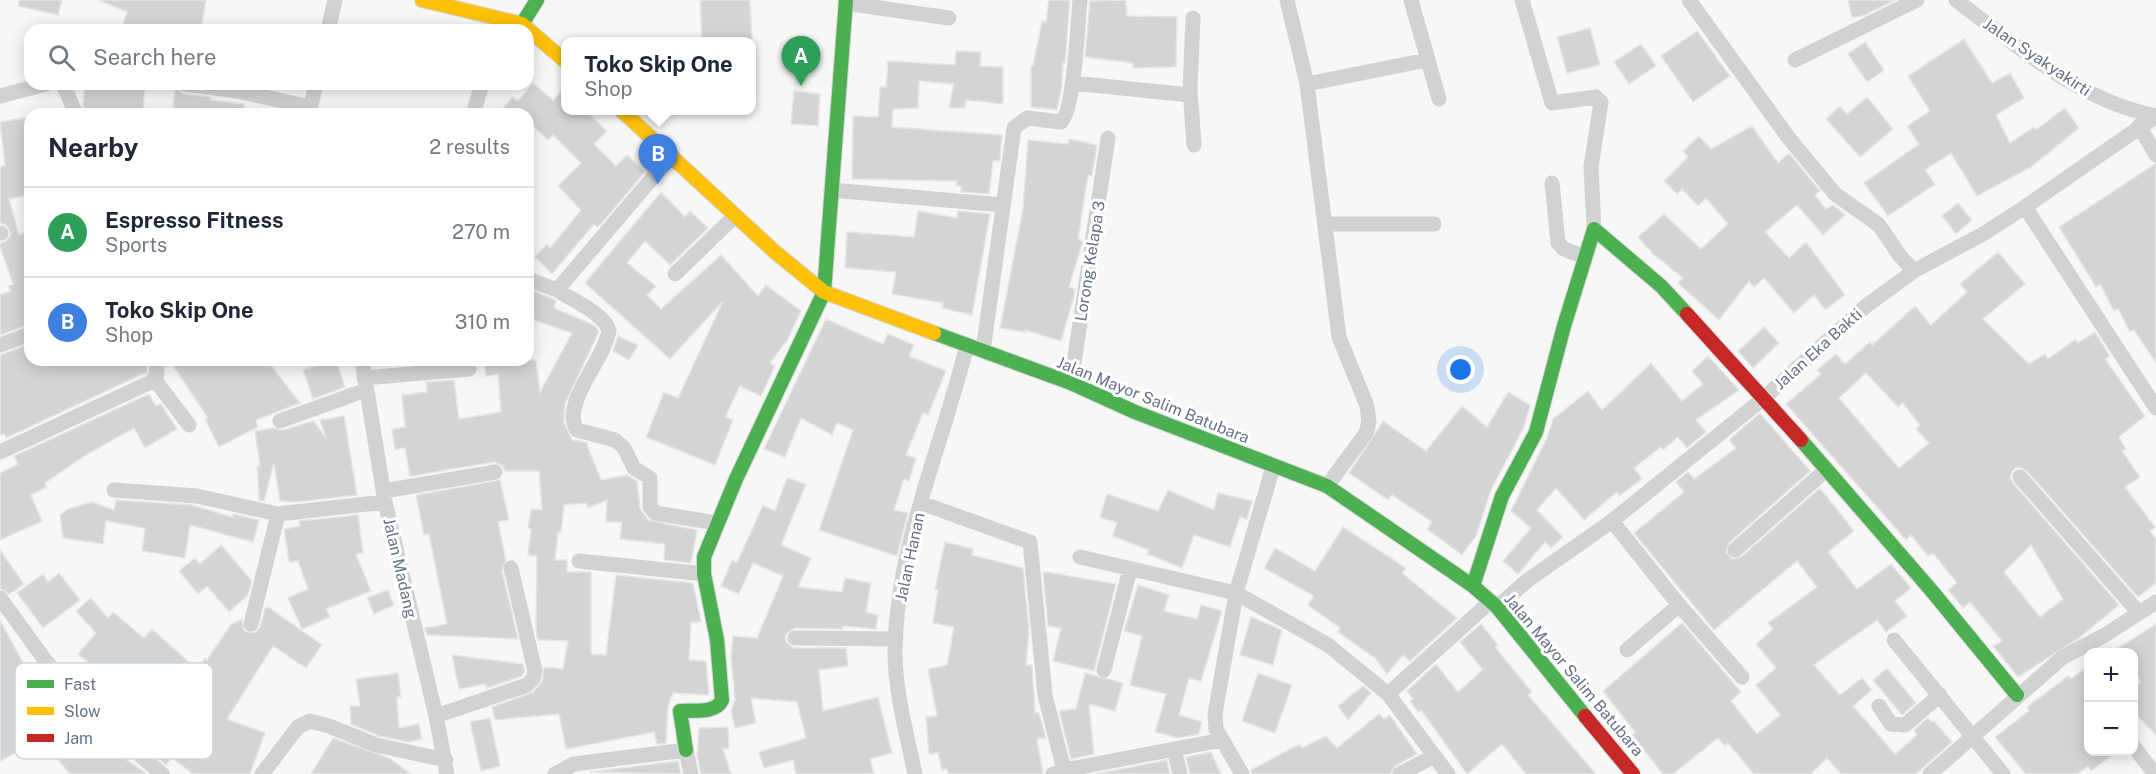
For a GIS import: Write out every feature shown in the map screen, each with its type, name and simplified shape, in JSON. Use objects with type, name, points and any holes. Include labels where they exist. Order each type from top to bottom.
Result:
[{"type":"street","points":[[329,24],[335,0]]},
{"type":"street","points":[[422,0],[500,24],[522,24],[537,0]]},
{"type":"street","points":[[983,351],[1014,128],[1027,118],[1061,122],[1066,118],[1073,83],[1080,0]]},
{"type":"street","points":[[1287,0],[1307,84],[1339,337],[1367,406],[1369,422],[1366,433],[1327,486]]},
{"type":"street","points":[[1411,0],[1439,99]]},
{"type":"street","points":[[1473,586],[1502,496],[1536,432],[1584,257],[1594,229],[1592,167],[1601,102],[1596,97],[1552,103],[1522,0]]},
{"type":"street","points":[[1689,0],[1788,137],[1835,194],[1879,225],[1900,256],[1914,271]]},
{"type":"street","points":[[1795,60],[1917,0]]},
{"type":"street","name":"Jalan Syakyakirti","points":[[1956,0],[2074,86],[2114,106],[2156,116]]},
{"type":"street","points":[[692,774],[680,711],[713,709],[720,705],[722,700],[717,640],[704,574],[704,557],[717,523],[824,292],[846,2],[949,18]]},
{"type":"street","points":[[1193,18],[1190,95],[1194,145]]},
{"type":"street","points":[[534,34],[561,58]]},
{"type":"street","points":[[1307,84],[1427,60]]},
{"type":"street","points":[[1073,83],[1190,95]]},
{"type":"street","points":[[0,96],[24,90]]},
{"type":"street","points":[[66,90],[73,108]]},
{"type":"street","points":[[230,90],[299,108]]},
{"type":"street","points":[[311,108],[315,90]]},
{"type":"street","points":[[475,108],[480,90]]},
{"type":"street","name":"Jalan Mayor Salim Batubara","points":[[626,115],[824,292],[1071,383],[1135,412],[1327,486],[1473,586],[1494,604],[1633,774]]},
{"type":"street","name":"Jalan Eka Bakti","points":[[1388,694],[1494,604],[1612,521],[1764,398],[1866,306],[1914,271],[1983,234],[2025,207],[2156,116]]},
{"type":"street","points":[[2139,126],[2156,155]]},
{"type":"street","name":"Lorong Kelapa 3","points":[[1071,383],[1108,138]]},
{"type":"street","points":[[557,290],[672,155]]},
{"type":"street","points":[[1552,183],[1558,243],[1564,249],[1584,257]]},
{"type":"street","points":[[831,190],[1003,205]]},
{"type":"street","points":[[2025,207],[2156,408]]},
{"type":"street","points":[[675,274],[736,215]]},
{"type":"street","points":[[1326,224],[1434,224]]},
{"type":"street","points":[[1594,229],[1661,286],[1764,398],[1931,590],[2017,695]]},
{"type":"street","points":[[534,281],[557,290],[589,310],[607,325],[609,330],[574,406],[573,423],[577,430],[608,437],[624,447],[634,468],[650,478],[650,504],[655,513],[717,523]]},
{"type":"street","points":[[0,345],[24,336]]},
{"type":"street","name":"Jalan Hanan","points":[[915,774],[900,690],[896,639],[899,600],[910,542],[967,345]]},
{"type":"street","points":[[156,366],[155,380],[189,425]]},
{"type":"street","name":"Jalan Madang","points":[[363,366],[384,497],[446,767]]},
{"type":"street","points":[[280,421],[365,384],[469,369]]},
{"type":"street","points":[[0,452],[155,380]]},
{"type":"street","points":[[1242,774],[1216,729],[1215,714],[1236,593],[1273,467]]},
{"type":"street","points":[[1735,550],[1826,470]]},
{"type":"street","points":[[114,490],[197,496],[278,514],[384,497],[495,472]]},
{"type":"street","points":[[2020,477],[2139,613]]},
{"type":"street","points":[[921,503],[1030,542],[1045,695],[1060,773],[1222,740]]},
{"type":"street","points":[[251,624],[278,514]]},
{"type":"street","points":[[1612,521],[1678,605],[1742,677]]},
{"type":"street","points":[[1080,557],[1236,593],[1329,645],[1388,694],[1448,774]]},
{"type":"street","points":[[579,561],[704,574]]},
{"type":"street","points":[[436,716],[526,685],[532,679],[535,671],[511,568]]},
{"type":"street","points":[[1104,670],[1130,569]]},
{"type":"street","points":[[0,598],[48,663]]},
{"type":"street","points":[[1930,774],[2017,695],[2063,657],[2105,635],[2156,602]]},
{"type":"street","points":[[1627,650],[1678,605]]},
{"type":"street","points":[[795,638],[896,639]]},
{"type":"street","points":[[1894,640],[1941,694],[1971,738],[2003,774]]},
{"type":"street","points":[[1879,706],[1891,724],[1905,725],[1941,694]]},
{"type":"street","points":[[262,774],[298,727],[310,721],[446,767]]},
{"type":"street","points":[[1174,749],[1180,774]]},
{"type":"street","points":[[559,773],[574,764],[687,750]]},
{"type":"street","points":[[2138,753],[2156,774]]},
{"type":"street","points":[[1400,774],[1434,756]]},
{"type":"street","points":[[145,759],[162,774]]},
{"type":"building","points":[[19,0],[62,0],[58,15],[18,6]]},
{"type":"building","points":[[98,0],[206,0],[202,24],[123,24],[127,12]]},
{"type":"building","points":[[700,0],[750,0],[752,37],[702,37]]},
{"type":"building","points":[[1049,0],[1070,0],[1065,63],[1063,63],[1062,86],[1057,110],[1031,107],[1031,66],[1033,66],[1042,21],[1046,22]]},
{"type":"building","points":[[1126,0],[1127,16],[1177,17],[1176,67],[1133,68],[1133,63],[1085,57],[1090,1]]},
{"type":"building","points":[[1848,0],[1895,0],[1865,15],[1852,18]]},
{"type":"building","points":[[1590,28],[1600,65],[1567,73],[1557,37]]},
{"type":"building","points":[[1697,31],[1730,76],[1693,102],[1661,56]]},
{"type":"building","points":[[1964,39],[1992,83],[2010,73],[2024,98],[1996,115],[2010,143],[2034,127],[2036,130],[2065,108],[2079,128],[2031,167],[1977,196],[1951,153],[1925,170],[1935,184],[1888,216],[1864,183],[1919,144],[1907,126],[1930,111],[1908,76]]},
{"type":"building","points":[[1865,42],[1884,70],[1867,82],[1848,54]]},
{"type":"building","points":[[1641,44],[1656,66],[1629,84],[1614,62]]},
{"type":"building","points":[[956,51],[981,52],[980,66],[1003,67],[1003,104],[966,100],[965,108],[949,108],[954,84],[919,81],[918,108],[893,109],[892,127],[1002,135],[1000,161],[993,161],[989,194],[961,192],[961,186],[956,186],[957,181],[852,179],[853,116],[878,117],[880,87],[886,87],[888,61],[955,65]]},
{"type":"building","points":[[534,84],[553,100],[561,92],[561,115],[590,115],[607,131],[594,144],[616,166],[627,155],[645,172],[601,224],[597,227],[594,224],[552,274],[535,257],[547,244],[550,248],[581,210],[558,186],[581,163],[553,135],[548,140],[534,127],[534,108],[504,108],[512,97],[518,101],[527,90],[534,90]]},
{"type":"building","points":[[84,90],[145,90],[143,108],[84,108]]},
{"type":"building","points":[[175,90],[184,94],[210,97],[210,100],[244,104],[244,108],[173,108]]},
{"type":"building","points":[[794,91],[820,94],[818,126],[791,124]]},
{"type":"building","points":[[1867,97],[1893,129],[1860,157],[1826,119],[1840,106],[1847,114]]},
{"type":"building","points":[[24,118],[24,196],[9,199],[19,235],[24,233],[24,326],[0,335],[0,295],[11,291],[8,286],[13,284],[0,247],[0,243],[6,241],[11,234],[6,225],[0,223],[0,167],[5,165],[0,122]]},
{"type":"building","points":[[1752,126],[1778,163],[1789,153],[1820,191],[1815,195],[1826,209],[1833,205],[1845,215],[1823,235],[1797,205],[1765,232],[1789,258],[1806,242],[1845,295],[1825,310],[1814,295],[1794,313],[1764,278],[1754,287],[1749,281],[1719,320],[1678,283],[1683,278],[1653,254],[1638,237],[1664,214],[1701,249],[1728,224],[1706,198],[1698,206],[1682,189],[1677,194],[1664,181],[1688,157],[1683,151],[1699,136],[1711,149]]},
{"type":"building","points":[[1069,139],[1097,145],[1092,176],[1088,175],[1078,239],[1083,241],[1069,287],[1075,289],[1074,296],[1061,341],[1025,330],[1025,332],[1000,328],[1023,209],[1028,140],[1068,144]]},
{"type":"building","points":[[2155,164],[2156,363],[2134,330],[2130,332],[2118,309],[2114,311],[2100,284],[2096,287],[2059,227]]},
{"type":"building","points":[[661,192],[685,217],[690,211],[708,228],[670,265],[645,241],[627,263],[656,286],[647,295],[661,309],[721,255],[758,296],[766,285],[801,311],[788,339],[770,363],[775,366],[761,396],[740,386],[725,417],[733,420],[715,465],[646,437],[664,392],[678,398],[723,301],[670,359],[585,283]]},
{"type":"building","points":[[1958,203],[1972,220],[1956,234],[1942,216]]},
{"type":"building","points":[[918,211],[957,218],[958,211],[990,214],[972,315],[942,308],[943,303],[892,294],[896,272],[845,268],[847,232],[914,237]]},
{"type":"building","points":[[1998,252],[2025,284],[1983,319],[2029,364],[2045,354],[2048,359],[2076,339],[2078,343],[2095,332],[2110,356],[2105,359],[2145,416],[2119,437],[2126,449],[2122,451],[2140,477],[2125,487],[2155,527],[2150,531],[2156,539],[2156,583],[2138,597],[2027,471],[2019,467],[2013,470],[2010,478],[2013,483],[2119,605],[2079,638],[2018,677],[1993,646],[2002,641],[1970,602],[1963,608],[1948,590],[1957,583],[1933,553],[1928,556],[1911,535],[1906,540],[1786,404],[1821,374],[1817,370],[1836,354],[1845,364],[1870,342],[1872,345],[1915,306],[1931,325],[1967,292],[1960,284]],"holes":[[[1866,373],[1898,407],[1903,403],[1920,425],[1916,429],[1929,443],[1899,468],[1839,398]],[[2031,545],[2063,599],[2040,617],[2004,572]]]},
{"type":"building","points":[[534,291],[556,301],[554,308],[594,325],[599,331],[565,404],[564,422],[572,440],[586,442],[601,480],[627,475],[637,481],[640,508],[648,520],[697,530],[691,563],[664,560],[665,544],[620,539],[622,522],[606,522],[607,500],[588,508],[586,503],[564,505],[561,532],[558,532],[555,560],[567,560],[567,572],[591,572],[591,654],[606,655],[616,575],[693,583],[701,622],[691,622],[689,660],[706,661],[709,695],[673,693],[668,707],[666,743],[657,744],[654,732],[566,749],[559,714],[495,720],[492,707],[533,692],[542,682],[544,667],[563,669],[568,641],[538,640],[536,630],[537,556],[528,555],[531,529],[528,528],[531,509],[542,510],[539,471],[505,471],[502,465],[494,462],[410,476],[405,448],[395,450],[392,429],[405,427],[402,395],[427,392],[426,382],[454,380],[459,419],[501,412],[498,374],[486,376],[485,366],[534,366],[534,360],[536,360],[540,392],[572,333],[534,320]]},
{"type":"building","points":[[826,319],[883,344],[888,334],[914,345],[909,356],[946,371],[928,415],[923,413],[906,455],[916,458],[909,481],[904,479],[894,510],[908,513],[897,556],[819,530],[853,430],[837,423],[832,435],[801,418],[785,457],[764,449]]},
{"type":"building","points":[[1764,327],[1779,343],[1753,368],[1738,351]]},
{"type":"building","points":[[618,336],[638,345],[629,360],[613,351]]},
{"type":"building","points":[[24,346],[24,366],[146,366],[147,372],[6,438],[4,434],[0,435],[0,355]]},
{"type":"building","points":[[1708,356],[1739,390],[1696,420],[1706,432],[1687,448],[1678,437],[1663,450],[1661,447],[1634,468],[1642,479],[1619,496],[1617,492],[1584,520],[1556,488],[1537,510],[1563,537],[1551,548],[1545,542],[1518,574],[1503,561],[1531,528],[1511,511],[1547,438],[1553,419],[1588,391],[1602,410],[1651,363],[1682,401],[1703,384],[1692,371]]},
{"type":"building","points":[[173,366],[272,366],[300,403],[256,420],[258,427],[219,447],[205,419],[208,418]]},
{"type":"building","points":[[314,366],[338,366],[345,387],[313,399],[303,370]]},
{"type":"building","points":[[1508,392],[1530,405],[1524,427],[1491,490],[1476,536],[1462,555],[1427,529],[1432,522],[1392,495],[1388,500],[1349,473],[1383,421],[1426,451],[1462,406],[1487,427]]},
{"type":"building","points":[[149,394],[156,406],[161,404],[177,429],[145,448],[134,428],[86,455],[45,483],[47,487],[31,495],[42,521],[0,540],[0,473],[18,464],[14,456]]},
{"type":"building","points":[[1760,413],[1810,471],[1729,543],[1726,552],[1732,559],[1741,557],[1820,488],[1854,531],[1828,552],[1857,589],[1891,564],[1911,588],[1895,601],[1907,616],[1886,632],[1877,620],[1814,665],[1840,695],[1862,678],[1872,690],[1853,706],[1895,754],[1917,735],[1914,730],[1928,718],[1934,721],[1952,742],[1916,774],[1841,774],[1827,758],[1811,774],[1754,774],[1728,743],[1725,746],[1718,738],[1673,774],[1663,774],[1632,735],[1635,732],[1603,691],[1682,623],[1741,692],[1731,701],[1757,734],[1780,715],[1756,685],[1776,668],[1756,644],[1773,629],[1768,623],[1817,587],[1797,561],[1714,630],[1634,533],[1684,492],[1676,482],[1688,472],[1694,479],[1736,448],[1729,440]]},
{"type":"building","points":[[344,416],[357,495],[296,502],[280,501],[274,463],[264,501],[259,500],[257,466],[260,466],[255,431],[273,428],[283,430],[314,421],[326,438],[320,420]]},
{"type":"building","points":[[787,478],[806,484],[781,545],[811,558],[798,587],[842,592],[845,578],[871,583],[866,612],[878,615],[876,629],[843,626],[843,629],[795,628],[787,633],[785,638],[787,643],[794,648],[846,648],[848,666],[819,670],[823,711],[878,697],[892,753],[870,759],[874,774],[796,774],[793,760],[764,768],[759,752],[806,738],[797,702],[751,698],[756,723],[735,728],[731,711],[735,699],[731,657],[733,636],[757,638],[783,576],[753,563],[739,594],[721,586],[732,560],[737,563],[763,505],[775,511]]},
{"type":"building","points":[[500,480],[509,520],[498,522],[506,560],[502,570],[518,639],[427,635],[425,628],[447,624],[429,534],[424,535],[416,495]]},
{"type":"building","points":[[1168,490],[1214,510],[1218,493],[1252,501],[1247,519],[1240,517],[1230,547],[1194,535],[1182,568],[1147,554],[1149,550],[1112,536],[1117,523],[1100,517],[1107,494],[1158,511]]},
{"type":"building","points":[[116,500],[192,505],[232,517],[233,514],[259,520],[253,542],[190,525],[185,558],[142,551],[145,528],[106,521],[103,544],[63,538],[60,515],[68,509],[92,502],[114,510]]},
{"type":"building","points":[[358,515],[363,553],[356,554],[371,591],[326,609],[330,617],[302,629],[288,598],[308,589],[298,561],[289,562],[284,529],[300,526],[299,521]]},
{"type":"building","points":[[1343,527],[1406,568],[1402,573],[1457,618],[1410,661],[1403,655],[1387,674],[1375,658],[1338,632],[1340,628],[1308,605],[1314,596],[1264,568],[1275,548],[1315,571]]},
{"type":"building","points":[[945,542],[973,549],[972,555],[1023,568],[1029,628],[1026,665],[1032,665],[1035,713],[1039,713],[1046,738],[1037,739],[1043,774],[948,774],[947,769],[942,770],[938,753],[929,754],[926,717],[937,716],[928,669],[947,665],[954,627],[933,623],[938,590],[935,589]]},
{"type":"building","points":[[221,545],[252,581],[248,595],[229,612],[207,586],[198,594],[179,571],[195,558],[200,564]]},
{"type":"building","points":[[0,550],[24,584],[9,594],[0,588]]},
{"type":"building","points":[[59,573],[80,600],[43,628],[17,593],[43,574],[48,582]]},
{"type":"building","points":[[1043,573],[1116,584],[1094,671],[1053,661],[1061,628],[1048,626]]},
{"type":"building","points":[[1138,585],[1169,595],[1164,611],[1197,619],[1201,605],[1222,611],[1201,681],[1189,678],[1179,715],[1202,722],[1199,734],[1178,738],[1155,732],[1166,694],[1130,685],[1142,636],[1124,631]]},
{"type":"building","points":[[388,590],[394,605],[374,614],[367,598]]},
{"type":"building","points":[[91,598],[108,618],[113,612],[144,638],[152,629],[190,663],[89,663],[78,654],[96,633],[76,611]]},
{"type":"building","points":[[268,607],[322,645],[306,668],[273,646],[227,719],[265,733],[250,774],[193,774],[173,759],[213,759],[213,663],[201,663],[205,658],[207,660],[231,624],[242,619],[244,631],[254,633],[260,627],[265,609]]},
{"type":"building","points":[[1251,617],[1282,630],[1273,665],[1240,655]]},
{"type":"building","points":[[0,620],[23,663],[15,663],[15,753],[0,761]]},
{"type":"building","points":[[1481,624],[1498,645],[1495,647],[1532,692],[1528,695],[1596,774],[1526,774],[1502,744],[1467,774],[1421,710],[1418,712],[1410,701],[1413,699],[1407,691],[1436,664],[1458,692],[1483,670],[1460,642]]},
{"type":"building","points":[[2156,624],[2156,735],[2138,716],[2138,685],[2141,682],[2138,678],[2138,648],[2118,648]]},
{"type":"building","points":[[452,655],[523,664],[525,671],[522,676],[487,688],[485,684],[459,689]]},
{"type":"building","points":[[1887,668],[1916,703],[1902,715],[1873,680]]},
{"type":"building","points":[[2084,669],[2084,756],[2111,756],[2091,771],[2088,766],[2077,774],[2026,774],[1995,737],[2029,711],[2027,707],[2068,676],[2071,679]]},
{"type":"building","points":[[398,673],[401,697],[397,697],[399,728],[419,724],[422,739],[409,742],[379,736],[351,724],[350,706],[360,706],[356,679]]},
{"type":"building","points":[[1085,673],[1123,683],[1115,711],[1089,704],[1094,754],[1071,759],[1059,711],[1076,709]]},
{"type":"building","points":[[1258,673],[1292,685],[1275,733],[1242,721]]},
{"type":"building","points":[[1363,686],[1371,693],[1348,720],[1338,706]]},
{"type":"building","points":[[1379,714],[1384,719],[1390,715],[1417,754],[1395,766],[1390,774],[1252,774],[1251,770],[1300,744],[1302,748],[1326,736],[1337,748]]},
{"type":"building","points":[[490,718],[500,766],[481,771],[470,722]]},
{"type":"building","points":[[728,727],[729,748],[723,749],[731,774],[701,774],[697,756],[699,728]]},
{"type":"building","points":[[333,738],[389,758],[411,774],[311,774]]},
{"type":"building","points":[[1211,752],[1221,774],[1190,774],[1186,757]]},
{"type":"building","points":[[57,759],[126,759],[147,774],[70,774]]},
{"type":"building","points":[[159,759],[171,759],[166,765]]},
{"type":"building","points":[[1167,760],[1170,774],[1095,774]]},
{"type":"building","points":[[678,761],[681,774],[589,772]]},
{"type":"traffic: fast","points":[[522,24],[537,0]]},
{"type":"traffic: fast","points":[[686,750],[680,711],[710,709],[722,700],[717,640],[704,574],[704,557],[736,479],[824,292],[846,0]]},
{"type":"traffic: fast","points":[[1473,586],[1502,496],[1536,432],[1564,326],[1594,229],[1661,286],[1687,314]]},
{"type":"traffic: fast","points":[[934,333],[1071,383],[1135,412],[1327,486],[1473,586],[1497,607],[1585,716]]},
{"type":"traffic: fast","points":[[1801,440],[1931,590],[2017,695]]},
{"type":"traffic: slow","points":[[422,0],[522,24]]},
{"type":"traffic: slow","points":[[534,34],[561,58]]},
{"type":"traffic: slow","points":[[626,115],[775,252],[824,292],[934,333]]},
{"type":"traffic: jam","points":[[1687,314],[1801,440]]},
{"type":"traffic: jam","points":[[1585,716],[1633,774]]},
{"type":"place","name":"Espresso Fitness","points":[[801,86]]},
{"type":"place","name":"Toko Skip One","points":[[658,184]]}]
